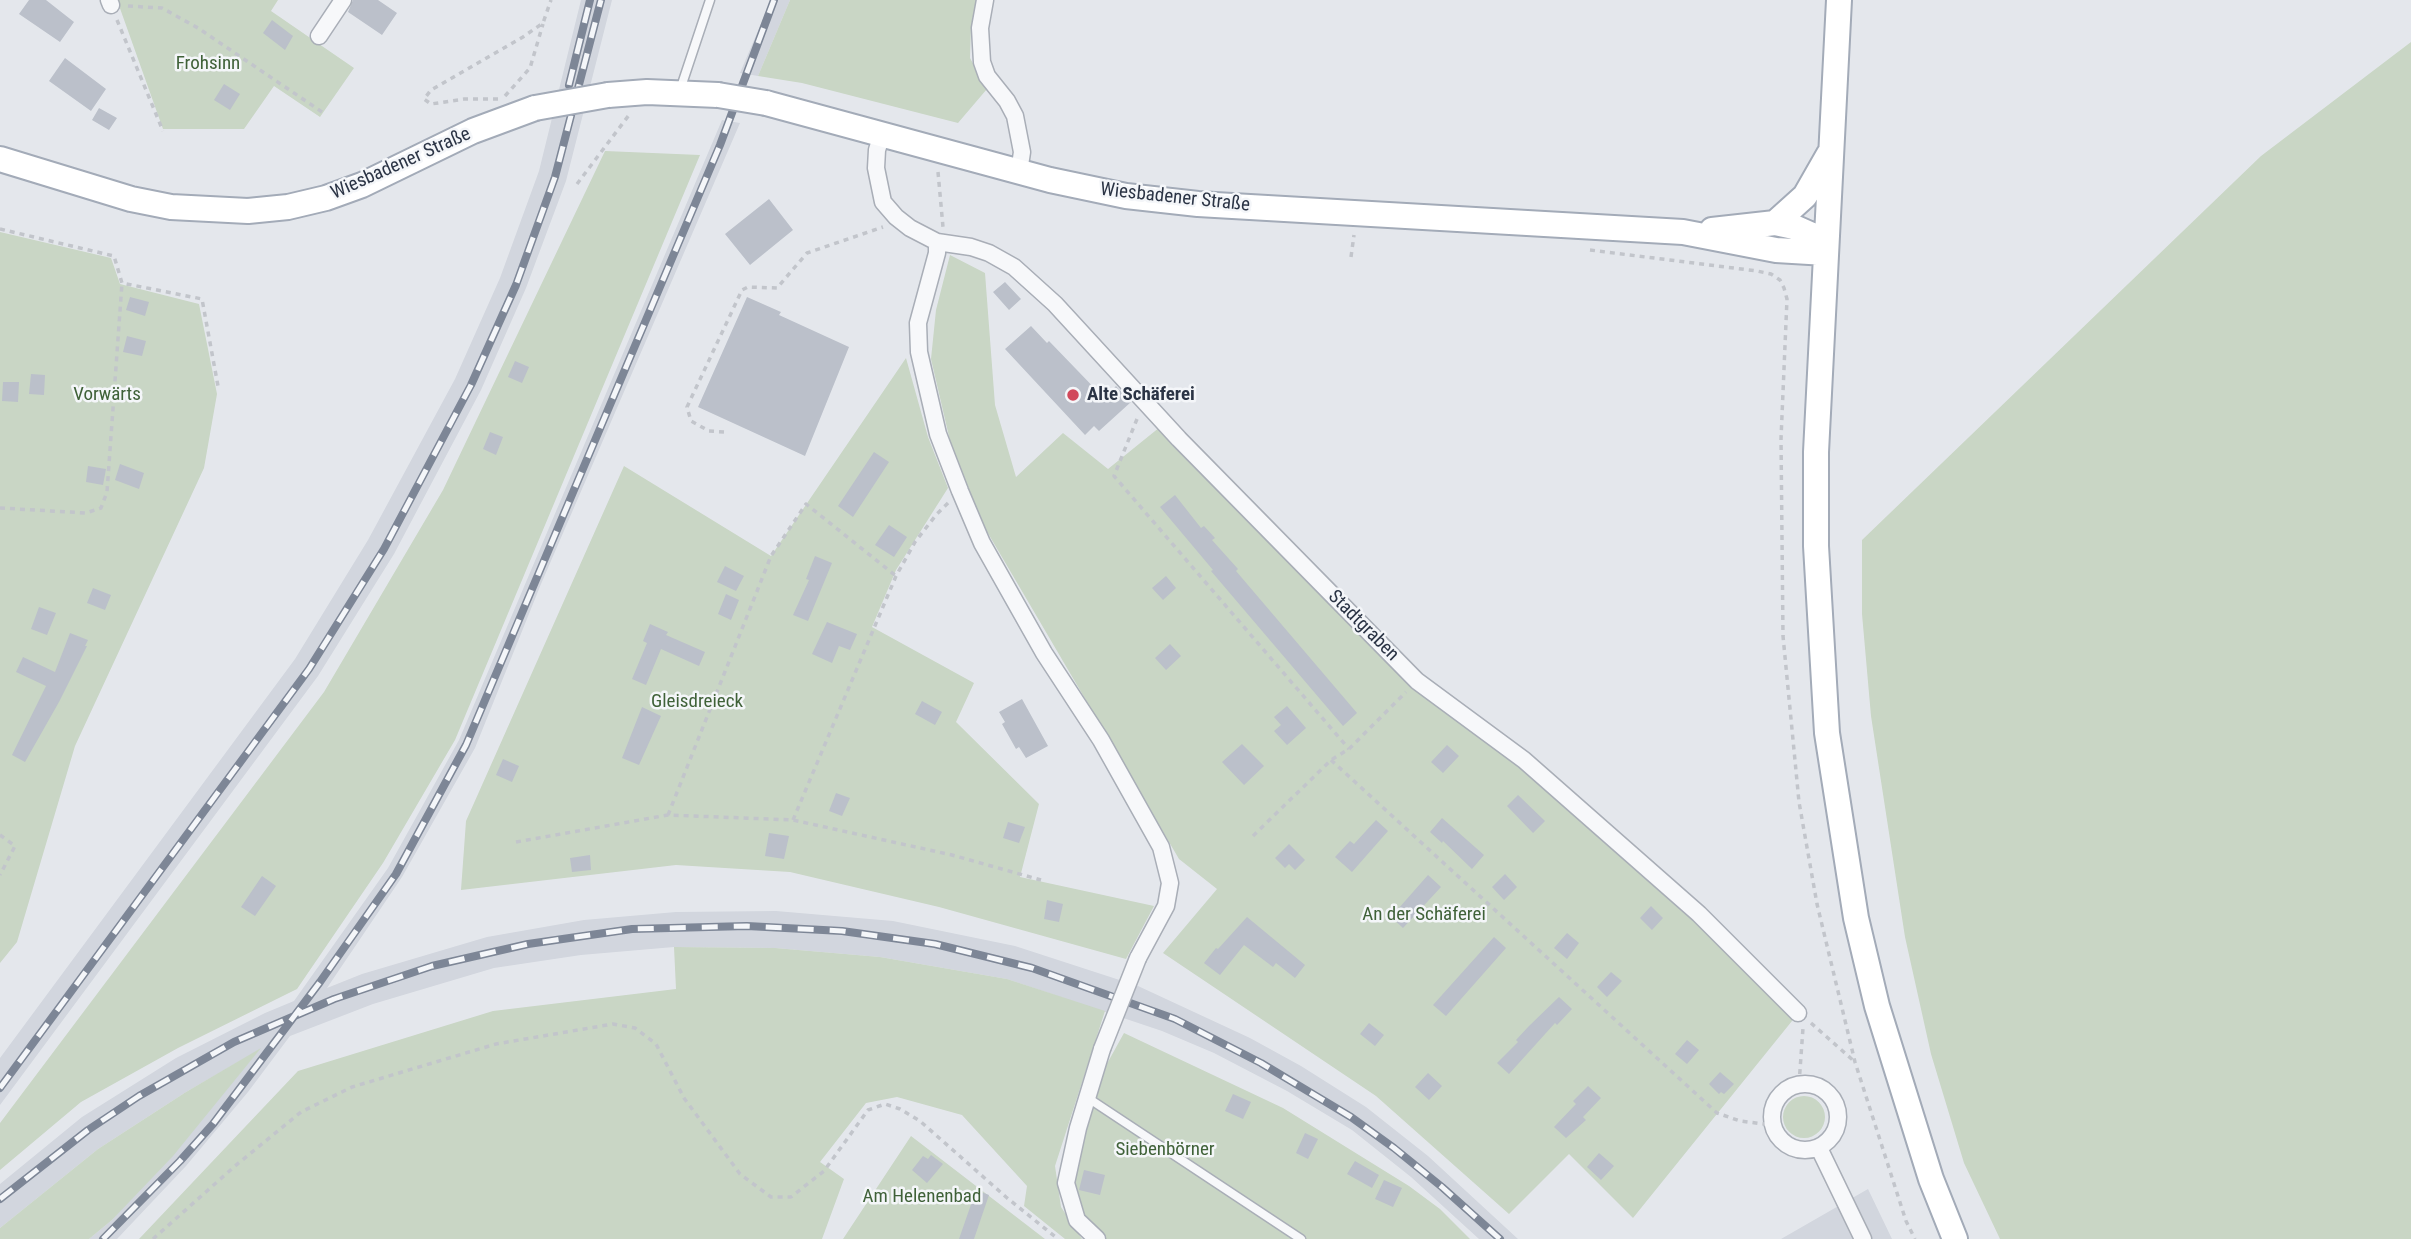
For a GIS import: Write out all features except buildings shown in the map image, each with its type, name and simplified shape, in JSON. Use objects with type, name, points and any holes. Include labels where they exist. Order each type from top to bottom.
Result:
[{"type":"main road","points":[[1839,0],[1816,452],[1816,546],[1827,733],[1856,918],[1877,1006],[1931,1179],[1955,1239]]},
{"type":"main road","name":"Wiesbadener Straße","points":[[0,159],[131,199],[172,207],[248,211],[288,207],[326,198],[362,185],[526,103],[646,92],[718,95],[765,103],[1085,188],[1198,204],[1683,232],[1776,250],[1826,253]]},
{"type":"main road","points":[[1776,223],[1805,196],[1831,150]]},
{"type":"main road","name":"Wiesbadener Straße","points":[[1683,232],[1776,223],[1812,235],[1826,253]]},
{"type":"street","points":[[319,36],[343,0]]},
{"type":"street","points":[[985,0],[980,28],[982,62],[987,76],[1015,116],[1022,152],[1019,172]]},
{"type":"street","name":"Stadtgraben","points":[[881,134],[877,150],[879,190],[883,202],[895,217],[910,228],[941,243],[971,247],[989,253],[1014,267],[1055,304],[1144,401],[1417,681],[1534,769],[1699,914],[1798,1013]]},
{"type":"street","points":[[941,243],[918,323],[919,352],[938,433],[982,543],[1044,653],[1101,740],[1161,847],[1170,883],[1166,906],[1138,958],[1102,1049],[1078,1128],[1066,1183],[1077,1220],[1097,1239]]},
{"type":"street","points":[[1799,1084],[1820,1087],[1829,1093],[1835,1102],[1838,1112],[1834,1134],[1819,1148],[1800,1150],[1790,1147],[1782,1142],[1772,1125],[1774,1105],[1780,1095],[1799,1084]]},
{"type":"street","points":[[1819,1148],[1863,1239]]},
{"type":"lane","points":[[679,93],[710,0]]},
{"type":"lane","points":[[1088,1098],[1301,1239]]},
{"type":"path","points":[[509,91],[530,68],[551,0]]},
{"type":"path","points":[[163,131],[110,2],[162,8],[198,28],[325,114]]},
{"type":"path","points":[[526,103],[492,98],[430,104],[424,99],[431,90],[543,23]]},
{"type":"path","points":[[492,106],[503,100]]},
{"type":"path","points":[[577,184],[635,107]]},
{"type":"path","points":[[928,167],[938,170],[941,243]]},
{"type":"path","points":[[724,432],[709,431],[691,421],[687,407],[742,290],[748,287],[777,288],[807,253],[887,225],[895,217]]},
{"type":"path","points":[[0,229],[114,256],[122,283],[107,492],[101,508],[86,513],[0,508]]},
{"type":"path","points":[[1584,249],[1757,271],[1780,279],[1784,288],[1787,299],[1782,439],[1783,636],[1799,802],[1817,904],[1855,1062],[1906,1221],[1915,1239]]},
{"type":"path","points":[[122,283],[202,299],[218,386]]},
{"type":"path","points":[[1144,401],[1114,476],[1349,749]]},
{"type":"path","points":[[793,820],[896,576],[915,542],[936,515],[960,491]]},
{"type":"path","points":[[668,815],[771,556],[806,504],[896,576]]},
{"type":"path","points":[[1252,836],[1331,760],[1349,749],[1417,681]]},
{"type":"path","points":[[1331,760],[1717,1112],[1740,1121],[1772,1125]]},
{"type":"path","points":[[516,842],[668,815],[793,820],[952,855],[1041,880]]},
{"type":"path","points":[[0,835],[15,846],[0,875]]},
{"type":"path","points":[[1799,1084],[1804,1016],[1855,1062]]},
{"type":"path","points":[[153,1239],[301,1112],[352,1087],[496,1044],[613,1024],[635,1028],[656,1044],[684,1098],[740,1174],[771,1197],[791,1197],[824,1171],[867,1110],[885,1104],[920,1121],[1058,1239]]},
{"type":"shaded area","points":[[581,0],[612,0],[566,181],[526,288],[481,390],[394,554],[318,676],[0,1105],[0,1058],[295,659],[368,540],[455,379],[500,278],[539,171]]},
{"type":"shaded area","points":[[771,0],[790,0],[758,76],[740,73]]},
{"type":"shaded area","points":[[722,120],[740,123],[541,584],[475,748],[402,877],[327,988],[362,974],[487,937],[584,920],[676,912],[776,911],[893,921],[1015,946],[1138,986],[1250,1038],[1301,1066],[1366,1107],[1428,1156],[1518,1239],[1479,1239],[1411,1177],[1352,1130],[1287,1091],[1214,1053],[1162,1031],[1007,979],[880,957],[775,948],[674,947],[581,955],[494,968],[373,1004],[290,1036],[248,1092],[186,1166],[117,1239],[89,1239],[112,1220],[259,1050],[186,1092],[98,1149],[0,1228],[0,1184],[82,1117],[176,1058],[294,1001],[388,868],[459,740]]},
{"type":"shaded area","points":[[1868,1189],[1892,1239],[1781,1239]]},
{"type":"green space","name":"Frohsinn","points":[[117,0],[278,0],[271,11],[354,68],[320,117],[274,86],[244,129],[163,129]]},
{"type":"green space","points":[[790,0],[976,0],[971,27],[970,58],[987,89],[958,123],[802,83],[758,76]]},
{"type":"green space","points":[[2411,42],[2411,1239],[2000,1239],[1964,1163],[1931,1054],[1905,937],[1871,716],[1862,614],[1862,540],[2261,156]]},
{"type":"green space","points":[[605,151],[700,155],[455,740],[383,863],[297,989],[178,1048],[81,1102],[0,1170],[0,1123],[324,692],[443,490]]},
{"type":"green space","name":"Vorwärts","points":[[0,232],[111,258],[120,284],[199,304],[217,394],[204,468],[75,746],[17,942],[0,963]]},
{"type":"green space","name":"An der Schäferei","points":[[950,255],[985,273],[995,405],[1016,477],[1063,433],[1108,469],[1160,427],[1411,681],[1523,765],[1695,920],[1796,1016],[1633,1218],[1569,1154],[1509,1214],[1376,1096],[1163,953],[1217,889],[1179,859],[982,523],[951,445],[931,359],[936,310]]},
{"type":"green space","name":"Gleisdreieck","points":[[906,358],[928,437],[948,488],[896,570],[872,627],[974,683],[956,722],[1039,804],[1020,877],[1154,906],[1126,959],[939,907],[790,872],[676,865],[461,890],[466,821],[624,466],[771,556]]},
{"type":"green space","points":[[674,947],[775,948],[880,957],[1007,979],[1105,1011],[1055,1166],[1061,1207],[1082,1239],[1065,1239],[1024,1206],[1027,1186],[962,1115],[897,1097],[866,1103],[820,1162],[844,1179],[822,1239],[139,1239],[298,1071],[493,1011],[676,989]]},
{"type":"green space","name":"Siebenbörner","points":[[1124,1033],[1283,1108],[1409,1186],[1440,1209],[1470,1239],[1102,1239],[1077,1220],[1066,1183],[1088,1098]]},
{"type":"green space","points":[[261,1048],[173,1156],[112,1220],[89,1239],[0,1239],[0,1228],[98,1149],[186,1092]]},
{"type":"green space","points":[[1804,1096],[1819,1102],[1825,1117],[1819,1132],[1804,1138],[1789,1132],[1783,1117],[1789,1102]]},
{"type":"green space","name":"Am Helenenbad","points":[[911,1136],[1045,1239],[843,1239]]},
{"type":"railway","points":[[569,85],[590,0]]},
{"type":"railway","points":[[0,1088],[309,669],[384,549],[471,385],[516,285],[555,177],[601,0]]},
{"type":"railway","points":[[103,1239],[213,1124],[320,982],[396,874],[466,745],[720,145],[774,0]]},
{"type":"railway","points":[[0,1199],[88,1130],[139,1096],[234,1042],[334,999],[432,966],[528,944],[632,929],[747,926],[842,931],[935,944],[1032,968],[1175,1019],[1261,1063],[1351,1117],[1442,1187],[1500,1239]]},
{"type":"place","name":"Alte Schäferei","points":[[1073,395]]}]
